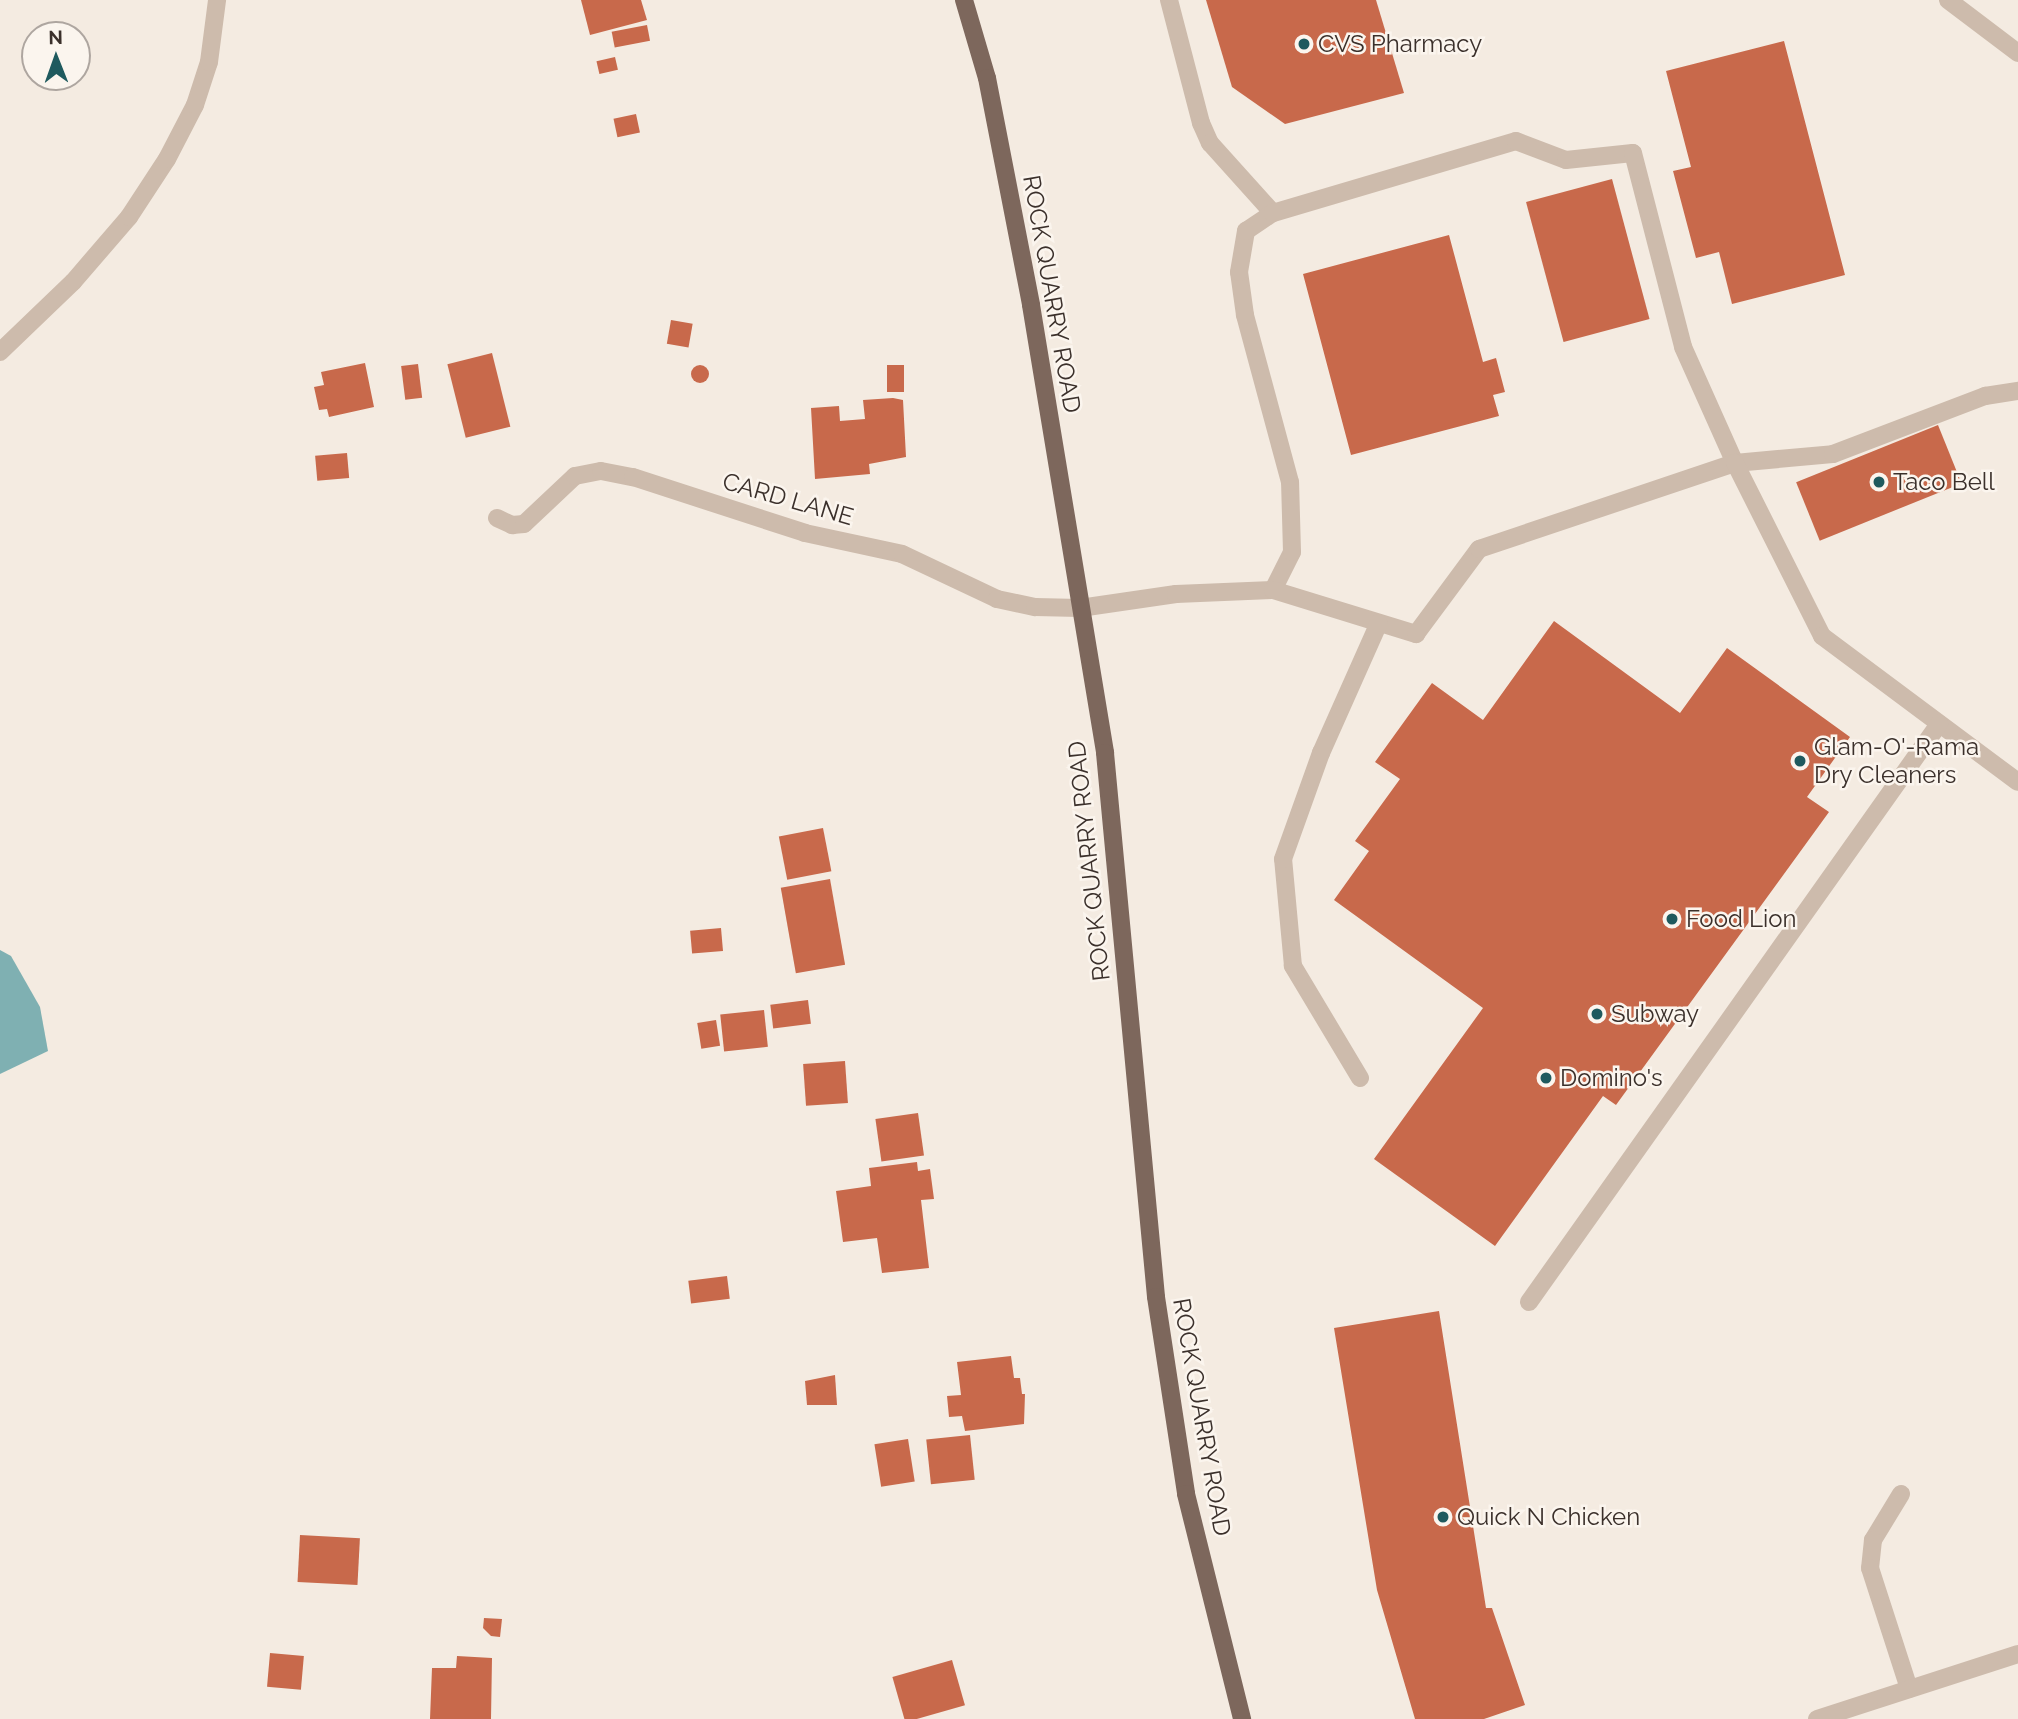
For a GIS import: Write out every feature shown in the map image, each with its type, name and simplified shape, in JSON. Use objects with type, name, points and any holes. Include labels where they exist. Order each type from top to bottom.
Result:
[{"type":"main road","name":"ROCK QUARRY ROAD","points":[[964,0],[987,78],[1031,305],[1105,753],[1156,1297],[1186,1494],[1242,1719]]},
{"type":"street","points":[[0,352],[73,282],[129,217],[167,159],[195,105],[209,62],[217,0]]},
{"type":"street","points":[[1169,0],[1200,123],[1210,143],[1273,213]]},
{"type":"street","points":[[1948,0],[2018,53]]},
{"type":"street","points":[[1273,590],[1292,552],[1290,482],[1245,315],[1240,272],[1246,231],[1273,213],[1516,141],[1566,160],[1633,153],[1683,347],[1735,463],[1822,636],[2018,782]]},
{"type":"street","points":[[1080,608],[1176,594],[1273,590],[1416,634],[1479,549],[1735,463],[1833,454],[1985,396],[2018,391]]},
{"type":"street","name":"CARD LANE","points":[[497,518],[512,525],[524,524],[575,476],[601,471],[633,477],[805,533],[902,554],[997,599],[1080,608]]},
{"type":"street","points":[[1360,1078],[1293,966],[1283,859],[1321,753],[1379,622]]},
{"type":"street","points":[[1529,1302],[1939,724]]},
{"type":"street","points":[[1901,1494],[1873,1540],[1870,1568],[1909,1689]]},
{"type":"street","points":[[1817,1719],[2018,1654]]},
{"type":"water","points":[[0,950],[11,956],[40,1007],[48,1051],[0,1074]]},
{"type":"building","points":[[581,0],[641,0],[647,20],[590,35]]},
{"type":"building","name":"CVS Pharmacy","points":[[1206,0],[1376,0],[1404,93],[1285,124],[1232,87]]},
{"type":"building","points":[[647,25],[650,41],[615,48],[612,32]]},
{"type":"building","points":[[1784,41],[1845,275],[1732,304],[1719,252],[1696,258],[1673,171],[1691,167],[1666,71]]},
{"type":"building","points":[[615,57],[618,70],[599,74],[596,61]]},
{"type":"building","points":[[636,114],[640,133],[617,137],[614,119]]},
{"type":"building","points":[[1612,179],[1650,319],[1564,342],[1526,202]]},
{"type":"building","points":[[1449,235],[1483,362],[1496,358],[1505,392],[1493,395],[1499,416],[1351,455],[1303,274]]},
{"type":"building","points":[[671,320],[693,324],[688,347],[667,344]]},
{"type":"building","points":[[492,353],[510,427],[466,438],[447,364]]},
{"type":"building","points":[[365,363],[374,407],[329,417],[327,409],[319,410],[314,387],[324,385],[321,372]]},
{"type":"building","points":[[418,364],[422,398],[405,400],[401,366]]},
{"type":"building","points":[[700,365],[706,368],[709,374],[706,380],[700,383],[694,380],[691,374],[694,368]]},
{"type":"building","points":[[887,365],[904,365],[904,392],[887,392]]},
{"type":"building","points":[[863,400],[903,400],[906,457],[869,464],[870,474],[815,479],[811,408],[839,406],[840,421],[865,419]]},
{"type":"building","name":"Taco Bell","points":[[1938,425],[1962,483],[1820,541],[1796,482]]},
{"type":"building","points":[[347,453],[349,478],[317,481],[315,456]]},
{"type":"building","points":[[1554,621],[1680,713],[1727,648],[1850,737],[1807,797],[1829,812],[1616,1105],[1603,1096],[1495,1246],[1374,1159],[1483,1008],[1334,900],[1369,851],[1355,841],[1400,779],[1375,762],[1432,683],[1483,720]]},
{"type":"building","points":[[823,828],[831,871],[787,880],[779,837]]},
{"type":"building","points":[[830,879],[845,965],[796,973],[781,888]]},
{"type":"building","points":[[721,928],[723,951],[692,954],[690,931]]},
{"type":"building","points":[[808,1000],[811,1024],[773,1028],[770,1005]]},
{"type":"building","points":[[764,1010],[768,1047],[724,1051],[720,1015]]},
{"type":"building","points":[[716,1020],[720,1046],[701,1049],[697,1023]]},
{"type":"building","points":[[845,1061],[848,1103],[806,1106],[803,1064]]},
{"type":"building","points":[[918,1113],[924,1156],[881,1162],[875,1119]]},
{"type":"building","points":[[917,1162],[918,1171],[930,1169],[934,1199],[921,1200],[929,1268],[882,1273],[877,1238],[843,1242],[836,1191],[871,1186],[869,1168]]},
{"type":"building","points":[[727,1276],[730,1299],[691,1304],[688,1281]]},
{"type":"building","points":[[1439,1311],[1486,1608],[1492,1608],[1525,1705],[1484,1719],[1415,1719],[1377,1590],[1334,1328]]},
{"type":"building","points":[[1011,1356],[1014,1378],[1020,1378],[1022,1394],[1025,1394],[1024,1424],[965,1431],[962,1416],[949,1417],[947,1396],[961,1395],[957,1362]]},
{"type":"building","points":[[835,1375],[837,1405],[807,1405],[805,1381]]},
{"type":"building","points":[[970,1435],[975,1480],[931,1484],[926,1440]]},
{"type":"building","points":[[908,1439],[915,1481],[881,1487],[874,1444]]},
{"type":"building","points":[[300,1535],[360,1538],[357,1585],[298,1582]]},
{"type":"building","points":[[484,1618],[502,1619],[500,1637],[491,1636],[483,1628]]},
{"type":"building","points":[[270,1653],[304,1656],[301,1690],[267,1687]]},
{"type":"building","points":[[457,1656],[492,1658],[491,1719],[430,1719],[432,1668],[456,1668]]},
{"type":"building","points":[[952,1660],[965,1705],[917,1719],[904,1719],[892,1677]]},
{"type":"place","name":"CVS Pharmacy","points":[[1304,44]]},
{"type":"place","name":"Taco Bell","points":[[1879,482]]},
{"type":"place","name":"Glam-O'-Rama Dry Cleaners","points":[[1800,761]]},
{"type":"place","name":"Food Lion","points":[[1672,919]]},
{"type":"place","name":"Subway","points":[[1597,1014]]},
{"type":"place","name":"Domino's","points":[[1546,1078]]},
{"type":"place","name":"Quick N Chicken","points":[[1443,1517]]}]
